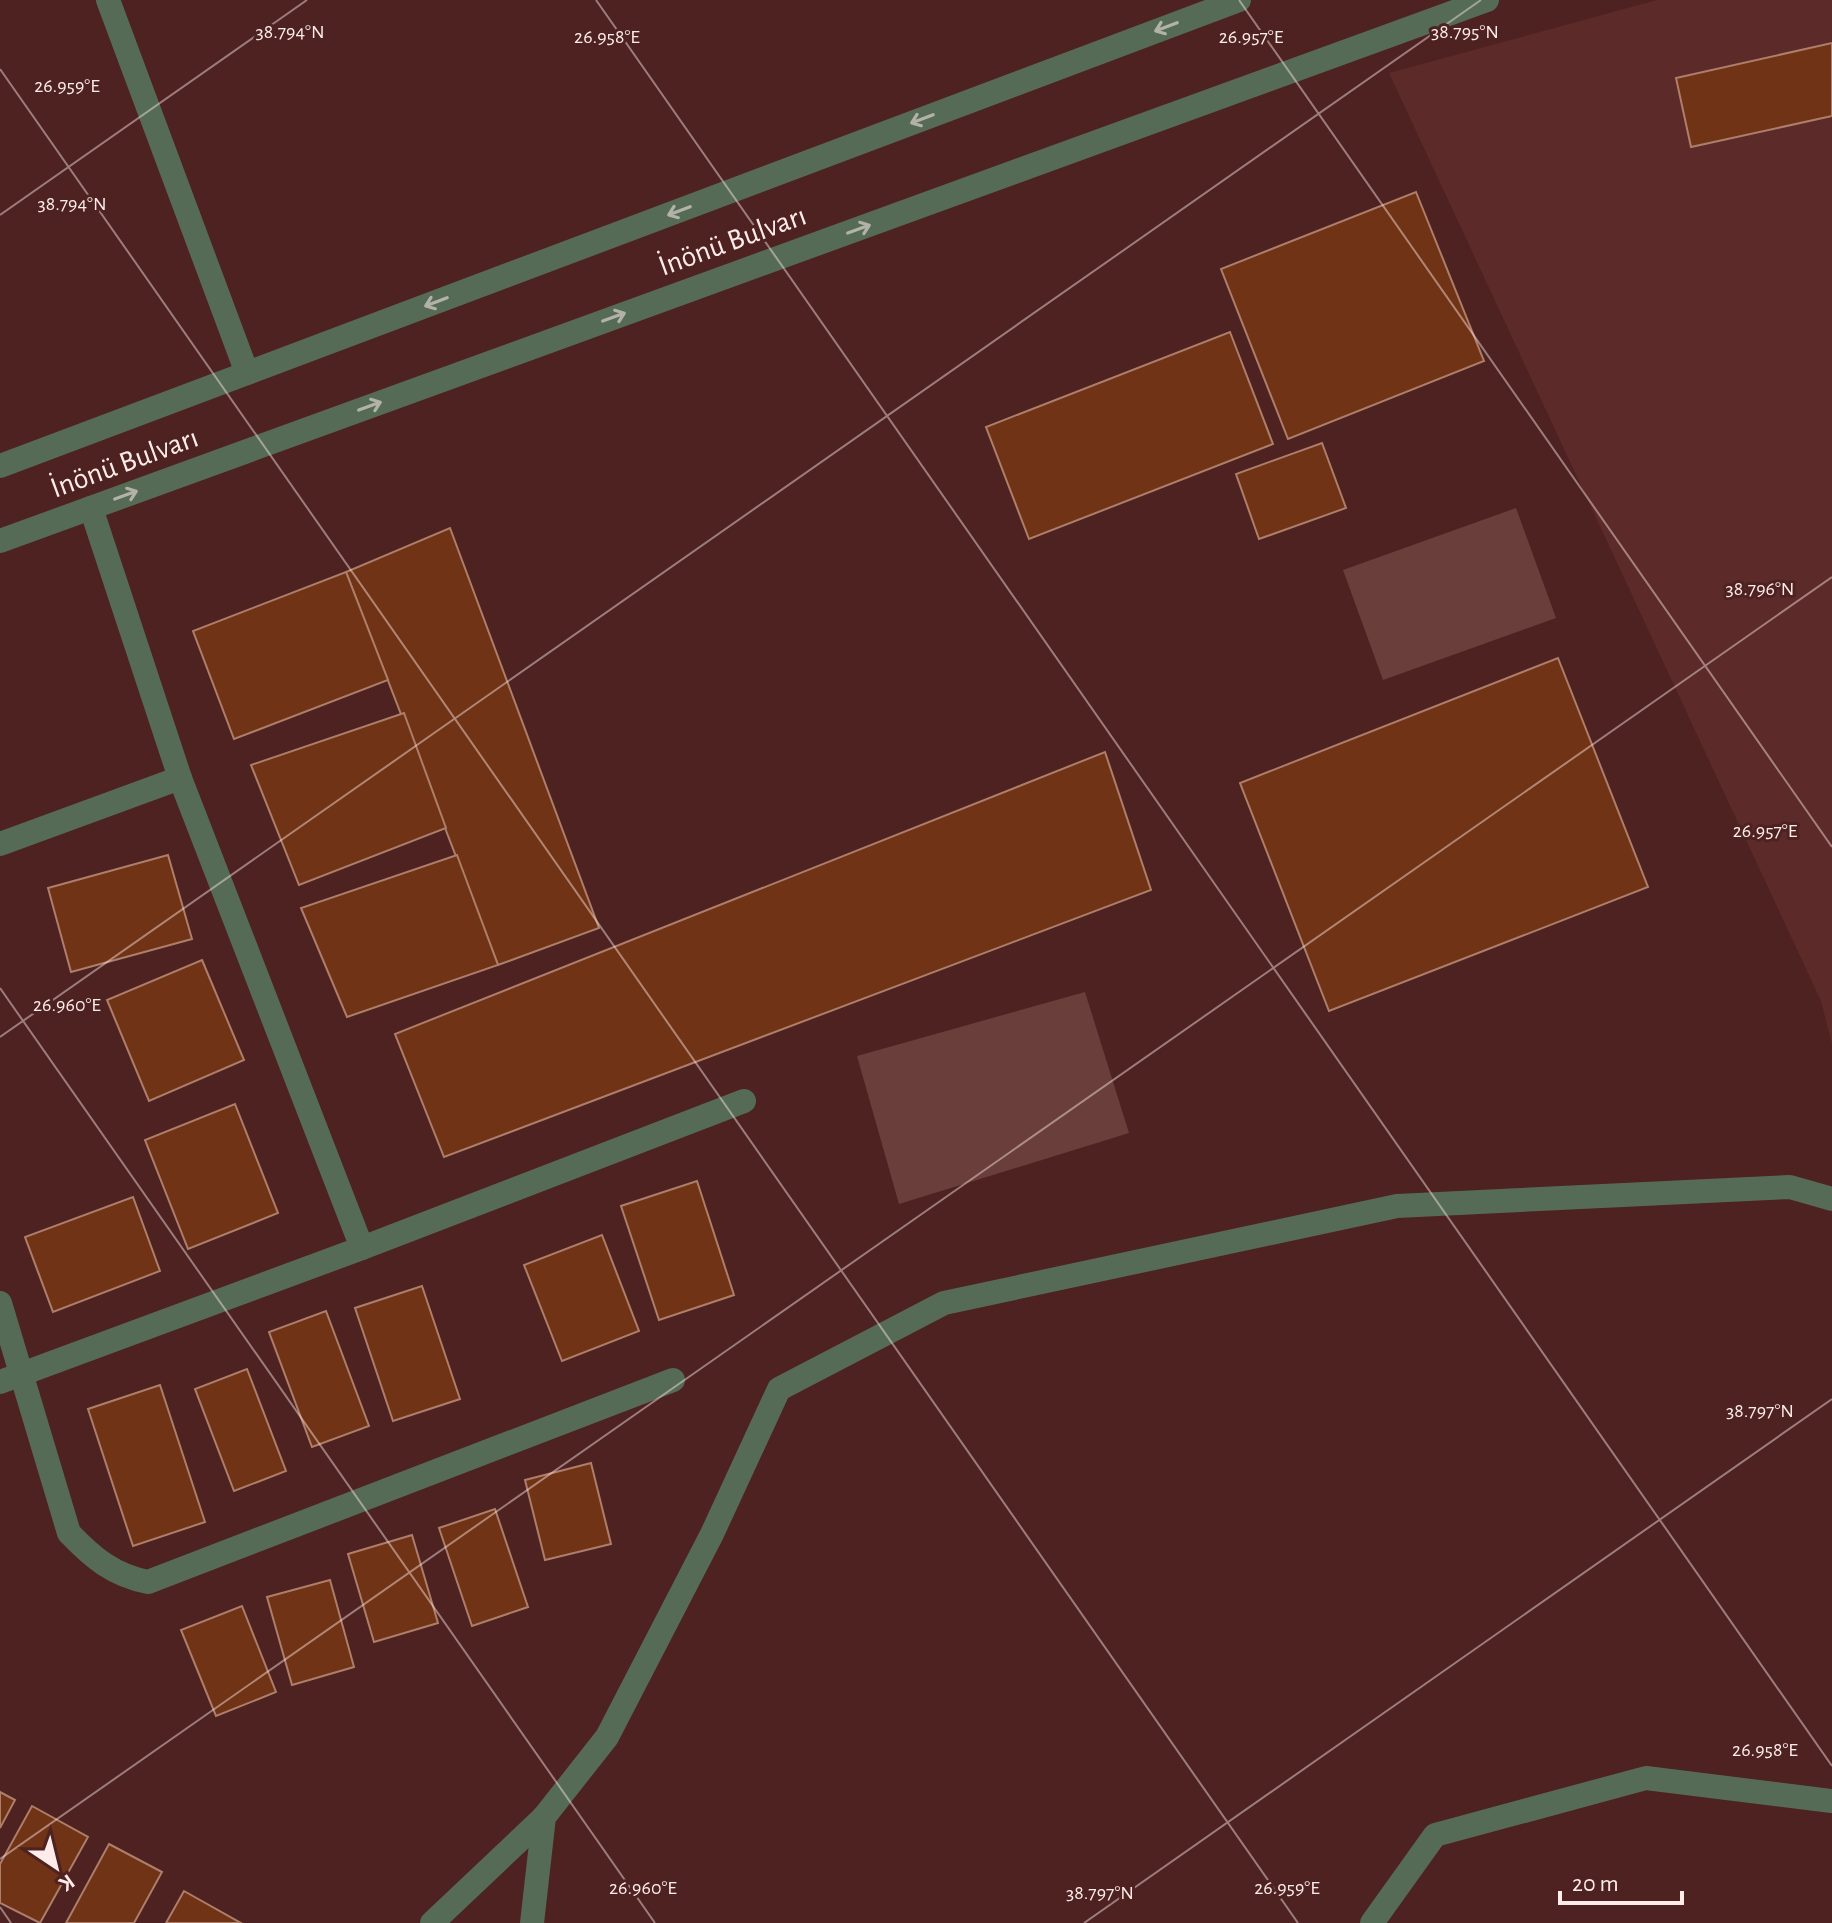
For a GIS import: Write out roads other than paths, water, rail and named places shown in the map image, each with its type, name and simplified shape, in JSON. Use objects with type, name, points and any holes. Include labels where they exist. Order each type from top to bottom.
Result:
[{"type":"street","points":[[108,0],[247,373]]},
{"type":"street","name":"İnönü Bulvarı","points":[[0,466],[1239,0]]},
{"type":"street","name":"İnönü Bulvarı","points":[[0,541],[1487,0]]},
{"type":"street","points":[[91,508],[180,778],[362,1248]]},
{"type":"street","points":[[0,844],[180,778]]},
{"type":"street","points":[[0,1382],[362,1248],[744,1101]]},
{"type":"street","points":[[432,1923],[544,1817],[607,1737],[712,1534],[779,1389],[944,1303],[1397,1206],[1790,1187],[1832,1199]]},
{"type":"street","points":[[0,1303],[24,1372],[69,1533],[97,1561],[125,1577],[148,1582],[673,1380]]},
{"type":"street","points":[[1372,1923],[1435,1835],[1646,1778],[1832,1801]]},
{"type":"street","points":[[532,1923],[544,1817]]}]
